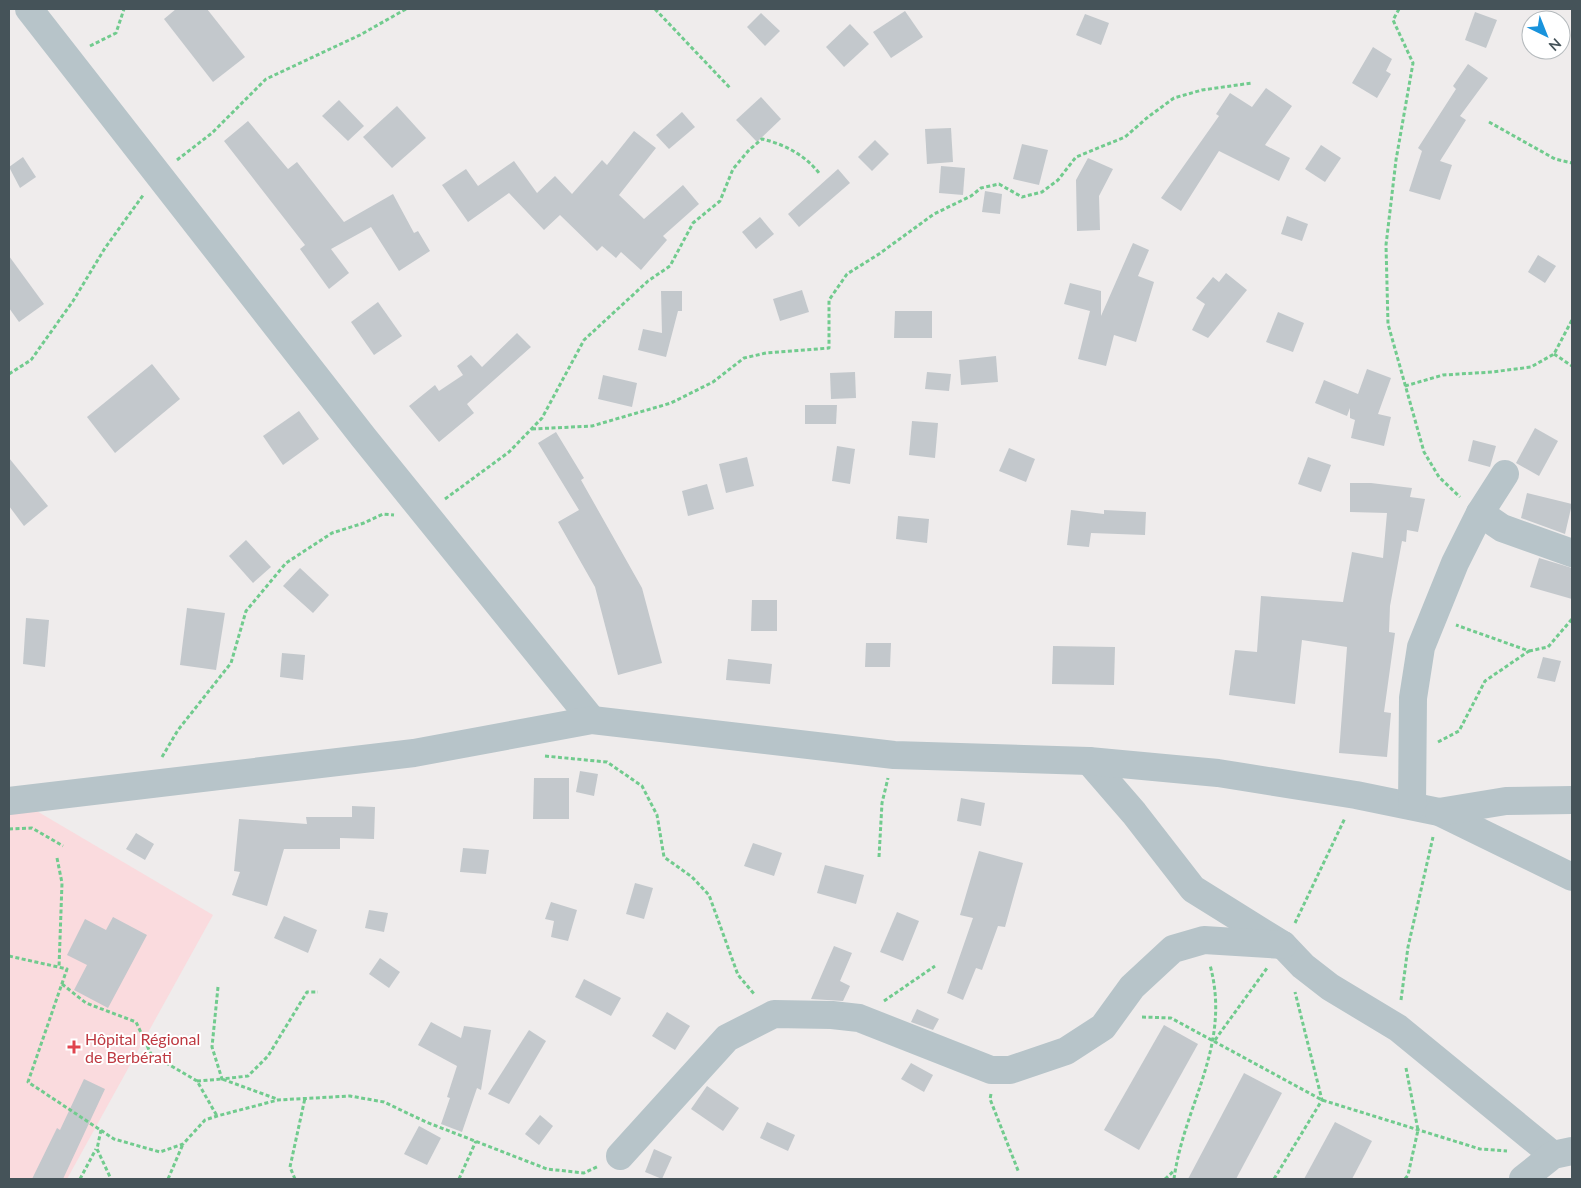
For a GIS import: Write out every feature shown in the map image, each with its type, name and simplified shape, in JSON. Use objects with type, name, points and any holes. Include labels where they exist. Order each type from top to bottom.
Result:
[{"type":"street","points":[[29,9],[425,513],[592,720]]},
{"type":"street","points":[[1412,806],[1413,698],[1421,647],[1432,617],[1480,513],[1505,474]]},
{"type":"street","points":[[1480,513],[1502,528],[1572,553]]},
{"type":"street","points":[[9,801],[147,783],[414,753],[592,720],[894,755],[1089,761],[1218,773],[1356,795],[1439,812],[1572,876]]},
{"type":"street","points":[[1089,761],[1134,813],[1193,889],[1284,945],[1303,966],[1330,987],[1398,1028],[1562,1153],[1523,1179]]},
{"type":"street","points":[[1439,812],[1506,801],[1572,800]]},
{"type":"street","points":[[620,1156],[727,1038],[774,1014],[832,1015],[859,1018],[991,1070],[1010,1070],[1066,1051],[1103,1027],[1132,987],[1173,949],[1204,940],[1284,945]]},
{"type":"path","points":[[67,57],[116,33],[124,9]]},
{"type":"path","points":[[9,374],[31,360],[73,302],[105,248],[158,174],[212,133],[266,79],[360,35],[406,9]]},
{"type":"path","points":[[655,9],[731,89]]},
{"type":"path","points":[[1399,9],[1393,20],[1413,63],[1396,160],[1386,245],[1388,324],[1424,452],[1439,477],[1480,513]]},
{"type":"path","points":[[532,429],[592,426],[671,403],[713,382],[744,358],[766,353],[828,348],[829,300],[847,274],[879,254],[934,214],[971,196],[982,188],[999,184],[1022,197],[1042,192],[1058,180],[1076,157],[1125,137],[1174,98],[1202,90],[1252,83]]},
{"type":"path","points":[[1489,122],[1530,143],[1555,159],[1572,163]]},
{"type":"path","points":[[147,783],[178,730],[230,663],[246,611],[286,563],[332,533],[364,523],[383,514],[402,516],[425,513],[509,452],[542,418],[584,340],[641,286],[670,266],[693,222],[720,201],[732,169],[749,150],[762,140],[777,142],[813,166],[818,173]]},
{"type":"path","points":[[1405,386],[1444,375],[1531,367],[1554,354],[1572,320]]},
{"type":"path","points":[[1554,354],[1572,366]]},
{"type":"path","points":[[1432,617],[1529,651]]},
{"type":"path","points":[[1412,754],[1459,731],[1485,681],[1529,651],[1548,647],[1572,619]]},
{"type":"path","points":[[537,753],[607,762],[642,786],[657,815],[664,857],[692,877],[709,895],[738,975],[774,1014]]},
{"type":"path","points":[[879,858],[882,804],[894,755]]},
{"type":"path","points":[[1398,1028],[1408,947],[1439,812]]},
{"type":"path","points":[[9,829],[32,828],[63,846]]},
{"type":"path","points":[[57,858],[62,883],[59,967]]},
{"type":"path","points":[[1174,1179],[1175,1169],[1214,1042],[1216,988],[1204,940]]},
{"type":"path","points":[[9,956],[67,969],[28,1082],[114,1139],[160,1152],[184,1144]]},
{"type":"path","points":[[859,1018],[935,966]]},
{"type":"path","points":[[62,984],[86,1003],[136,1022],[151,1054],[197,1081],[217,1116]]},
{"type":"path","points":[[1274,1179],[1322,1100],[1293,984]]},
{"type":"path","points":[[218,987],[212,1047],[222,1079]]},
{"type":"path","points":[[197,1081],[248,1076],[268,1056],[307,992],[318,992]]},
{"type":"path","points":[[1141,1017],[1171,1018],[1322,1100],[1480,1149],[1562,1153]]},
{"type":"path","points":[[1405,1065],[1418,1130],[1408,1175],[1405,1179]]},
{"type":"path","points":[[991,1070],[990,1099],[1019,1173]]},
{"type":"path","points":[[222,1079],[278,1100]]},
{"type":"path","points":[[168,1179],[184,1144],[205,1120],[278,1100],[305,1098],[350,1096],[384,1102],[476,1142],[547,1169],[584,1173],[620,1156]]},
{"type":"path","points":[[295,1179],[290,1167],[305,1098]]},
{"type":"path","points":[[80,1179],[96,1149],[101,1130]]},
{"type":"path","points":[[459,1179],[476,1142]]},
{"type":"path","points":[[96,1149],[111,1179]]},
{"type":"path","points":[[1166,1179],[1175,1169]]},
{"type":"shaded area","name":"Hôpital Régional de Berbérati","points":[[35,810],[213,915],[67,1179],[9,1179],[9,814]]},
{"type":"building","points":[[176,9],[207,9],[245,57],[213,82],[164,19]]},
{"type":"building","points":[[905,11],[923,37],[891,58],[873,32]]},
{"type":"building","points":[[1475,12],[1497,20],[1486,48],[1465,40]]},
{"type":"building","points":[[761,13],[780,31],[765,46],[747,27]]},
{"type":"building","points":[[1085,14],[1109,23],[1101,45],[1076,35]]},
{"type":"building","points":[[850,24],[869,44],[844,67],[826,47]]},
{"type":"building","points":[[1373,47],[1392,59],[1386,71],[1391,74],[1377,98],[1352,83]]},
{"type":"building","points":[[1468,64],[1488,78],[1460,116],[1466,120],[1440,161],[1452,165],[1440,200],[1409,191],[1422,151],[1418,148],[1456,89],[1453,86]]},
{"type":"building","points":[[1266,88],[1292,106],[1265,145],[1290,158],[1279,181],[1219,151],[1181,211],[1161,198],[1219,116],[1216,114],[1230,93],[1252,107]]},
{"type":"building","points":[[761,97],[781,119],[757,142],[736,120]]},
{"type":"building","points":[[339,100],[364,126],[348,141],[322,116]]},
{"type":"building","points":[[397,106],[426,138],[392,168],[363,137]]},
{"type":"building","points":[[682,112],[695,127],[669,149],[656,135]]},
{"type":"building","points":[[248,121],[288,169],[297,162],[344,222],[393,194],[414,233],[418,231],[430,251],[399,271],[371,227],[331,249],[349,273],[329,289],[300,249],[305,245],[224,141]]},
{"type":"building","points":[[951,128],[953,162],[927,164],[925,129]]},
{"type":"building","points":[[634,131],[656,148],[619,195],[644,219],[683,185],[699,204],[663,236],[667,240],[641,270],[621,252],[616,258],[602,246],[597,251],[560,215],[544,230],[509,193],[468,222],[442,185],[466,169],[478,186],[514,161],[537,193],[555,176],[572,194],[602,160],[607,165]]},
{"type":"building","points":[[875,140],[889,154],[872,171],[858,157]]},
{"type":"building","points":[[1022,144],[1048,150],[1039,185],[1013,179]]},
{"type":"building","points":[[1321,145],[1341,158],[1325,182],[1305,169]]},
{"type":"building","points":[[23,157],[36,177],[20,188],[9,167]]},
{"type":"building","points":[[1088,158],[1113,169],[1099,196],[1100,230],[1077,231],[1076,180]]},
{"type":"building","points":[[941,166],[965,168],[963,195],[939,193]]},
{"type":"building","points":[[838,169],[850,183],[799,227],[788,214]]},
{"type":"building","points":[[985,191],[1002,194],[1000,214],[982,212]]},
{"type":"building","points":[[1287,216],[1308,224],[1302,241],[1281,234]]},
{"type":"building","points":[[760,217],[774,234],[756,249],[742,232]]},
{"type":"building","points":[[1133,243],[1149,250],[1138,276],[1154,282],[1136,342],[1114,335],[1106,366],[1078,359],[1090,311],[1064,304],[1070,283],[1101,291],[1101,316]]},
{"type":"building","points":[[1538,255],[1556,266],[1545,283],[1528,272]]},
{"type":"building","points":[[9,256],[44,304],[19,322],[9,308]]},
{"type":"building","points":[[1226,273],[1247,290],[1208,338],[1192,330],[1205,304],[1196,298],[1213,277],[1219,282]]},
{"type":"building","points":[[802,290],[809,312],[780,321],[773,299]]},
{"type":"building","points":[[661,291],[682,291],[682,311],[678,311],[666,357],[638,350],[643,329],[662,333]]},
{"type":"building","points":[[378,302],[402,336],[374,355],[351,322]]},
{"type":"building","points":[[895,311],[932,311],[932,338],[894,338]]},
{"type":"building","points":[[1278,312],[1304,323],[1293,352],[1266,342]]},
{"type":"building","points":[[517,333],[531,347],[467,404],[474,413],[439,442],[409,406],[435,385],[439,391],[463,375],[457,366],[471,355],[482,367]]},
{"type":"building","points":[[996,356],[998,382],[961,385],[959,360]]},
{"type":"building","points":[[152,364],[180,399],[115,453],[87,417]]},
{"type":"building","points":[[1367,369],[1391,378],[1378,414],[1391,417],[1384,446],[1351,438],[1355,420],[1350,418],[1350,408],[1347,416],[1315,403],[1324,380],[1358,394]]},
{"type":"building","points":[[855,372],[856,398],[831,399],[830,373]]},
{"type":"building","points":[[927,372],[951,374],[949,391],[925,389]]},
{"type":"building","points":[[603,375],[637,383],[632,407],[598,399]]},
{"type":"building","points":[[805,405],[837,405],[836,424],[805,424]]},
{"type":"building","points":[[299,411],[319,439],[283,465],[263,436]]},
{"type":"building","points":[[912,421],[938,423],[935,458],[909,455]]},
{"type":"building","points":[[1535,428],[1558,441],[1539,476],[1516,463]]},
{"type":"building","points":[[556,432],[584,478],[581,480],[642,588],[662,663],[618,675],[595,587],[558,522],[579,510],[538,443]]},
{"type":"building","points":[[1473,440],[1496,446],[1490,467],[1468,461]]},
{"type":"building","points":[[837,446],[855,449],[850,484],[832,481]]},
{"type":"building","points":[[1009,448],[1035,459],[1026,482],[999,471]]},
{"type":"building","points":[[747,457],[754,486],[726,493],[719,464]]},
{"type":"building","points":[[1308,457],[1331,465],[1321,492],[1298,484]]},
{"type":"building","points":[[9,458],[48,506],[24,526],[9,506]]},
{"type":"building","points":[[1350,483],[1371,483],[1412,488],[1410,497],[1425,499],[1418,532],[1407,530],[1406,542],[1402,541],[1390,606],[1389,632],[1395,633],[1384,712],[1391,713],[1387,757],[1339,753],[1347,647],[1302,640],[1295,704],[1229,695],[1235,650],[1257,652],[1261,596],[1343,602],[1352,552],[1383,558],[1387,513],[1350,512]]},
{"type":"building","points":[[707,484],[714,509],[688,516],[682,491]]},
{"type":"building","points":[[1527,493],[1572,504],[1565,534],[1521,518]]},
{"type":"building","points":[[1071,510],[1104,514],[1104,510],[1146,512],[1145,535],[1091,533],[1089,547],[1067,545]]},
{"type":"building","points":[[898,516],[929,519],[927,543],[896,539]]},
{"type":"building","points":[[246,540],[271,567],[253,583],[229,556]]},
{"type":"building","points":[[1539,558],[1572,568],[1572,599],[1530,587]]},
{"type":"building","points":[[300,568],[329,595],[313,613],[283,586]]},
{"type":"building","points":[[752,600],[777,600],[777,631],[751,631]]},
{"type":"building","points":[[187,608],[225,613],[216,670],[180,665]]},
{"type":"building","points":[[26,618],[49,620],[45,667],[23,664]]},
{"type":"building","points":[[866,643],[891,643],[890,667],[865,667]]},
{"type":"building","points":[[1053,646],[1115,647],[1114,685],[1052,684]]},
{"type":"building","points":[[282,653],[305,655],[303,680],[280,677]]},
{"type":"building","points":[[1543,657],[1561,661],[1555,682],[1537,678]]},
{"type":"building","points":[[728,659],[772,664],[770,684],[726,680]]},
{"type":"building","points":[[580,771],[598,774],[594,796],[576,792]]},
{"type":"building","points":[[534,778],[569,778],[569,819],[533,819]]},
{"type":"building","points":[[961,798],[985,803],[981,826],[957,821]]},
{"type":"building","points":[[352,806],[375,807],[374,839],[340,838],[340,849],[284,849],[267,906],[232,895],[240,872],[234,871],[239,819],[307,824],[306,817],[352,817]]},
{"type":"building","points":[[136,833],[154,844],[145,860],[126,849]]},
{"type":"building","points":[[753,843],[782,853],[774,876],[744,866]]},
{"type":"building","points":[[463,848],[489,850],[486,874],[460,872]]},
{"type":"building","points":[[979,851],[1023,863],[1005,927],[998,926],[982,970],[976,968],[963,1000],[947,993],[973,918],[960,915]]},
{"type":"building","points":[[825,865],[864,875],[856,904],[817,893]]},
{"type":"building","points":[[635,883],[653,888],[644,919],[626,914]]},
{"type":"building","points":[[551,902],[577,910],[568,941],[551,937],[554,921],[545,919]]},
{"type":"building","points":[[369,910],[388,913],[384,932],[365,928]]},
{"type":"building","points":[[897,912],[919,921],[903,961],[880,952]]},
{"type":"building","points":[[284,916],[317,930],[308,953],[274,938]]},
{"type":"building","points":[[113,917],[147,935],[108,1008],[74,990],[87,965],[67,955],[85,919],[106,930]]},
{"type":"building","points":[[834,946],[852,953],[840,981],[850,986],[843,1001],[811,999]]},
{"type":"building","points":[[380,958],[400,972],[389,988],[369,974]]},
{"type":"building","points":[[584,979],[621,998],[611,1016],[575,997]]},
{"type":"building","points":[[917,1009],[939,1019],[933,1030],[911,1022]]},
{"type":"building","points":[[667,1012],[690,1026],[675,1050],[652,1036]]},
{"type":"building","points":[[431,1022],[461,1038],[464,1026],[491,1030],[481,1090],[477,1088],[462,1132],[441,1124],[450,1098],[447,1097],[457,1066],[418,1045]]},
{"type":"building","points":[[1164,1025],[1198,1044],[1139,1150],[1104,1130]]},
{"type":"building","points":[[529,1030],[546,1041],[509,1104],[488,1094]]},
{"type":"building","points":[[911,1063],[933,1075],[924,1092],[901,1079]]},
{"type":"building","points":[[1244,1073],[1282,1093],[1236,1179],[1188,1179]]},
{"type":"building","points":[[84,1079],[105,1089],[63,1179],[32,1179],[57,1128],[60,1130]]},
{"type":"building","points":[[707,1086],[739,1108],[723,1131],[691,1109]]},
{"type":"building","points":[[540,1115],[553,1126],[539,1145],[525,1134]]},
{"type":"building","points":[[767,1122],[795,1135],[788,1151],[760,1138]]},
{"type":"building","points":[[1335,1122],[1372,1141],[1352,1179],[1304,1179]]},
{"type":"building","points":[[419,1126],[441,1138],[427,1165],[404,1154]]},
{"type":"building","points":[[654,1149],[672,1157],[662,1179],[645,1172]]},
{"type":"place","name":"Hôpital Régional de Berbérati","points":[[74,1047]]}]
